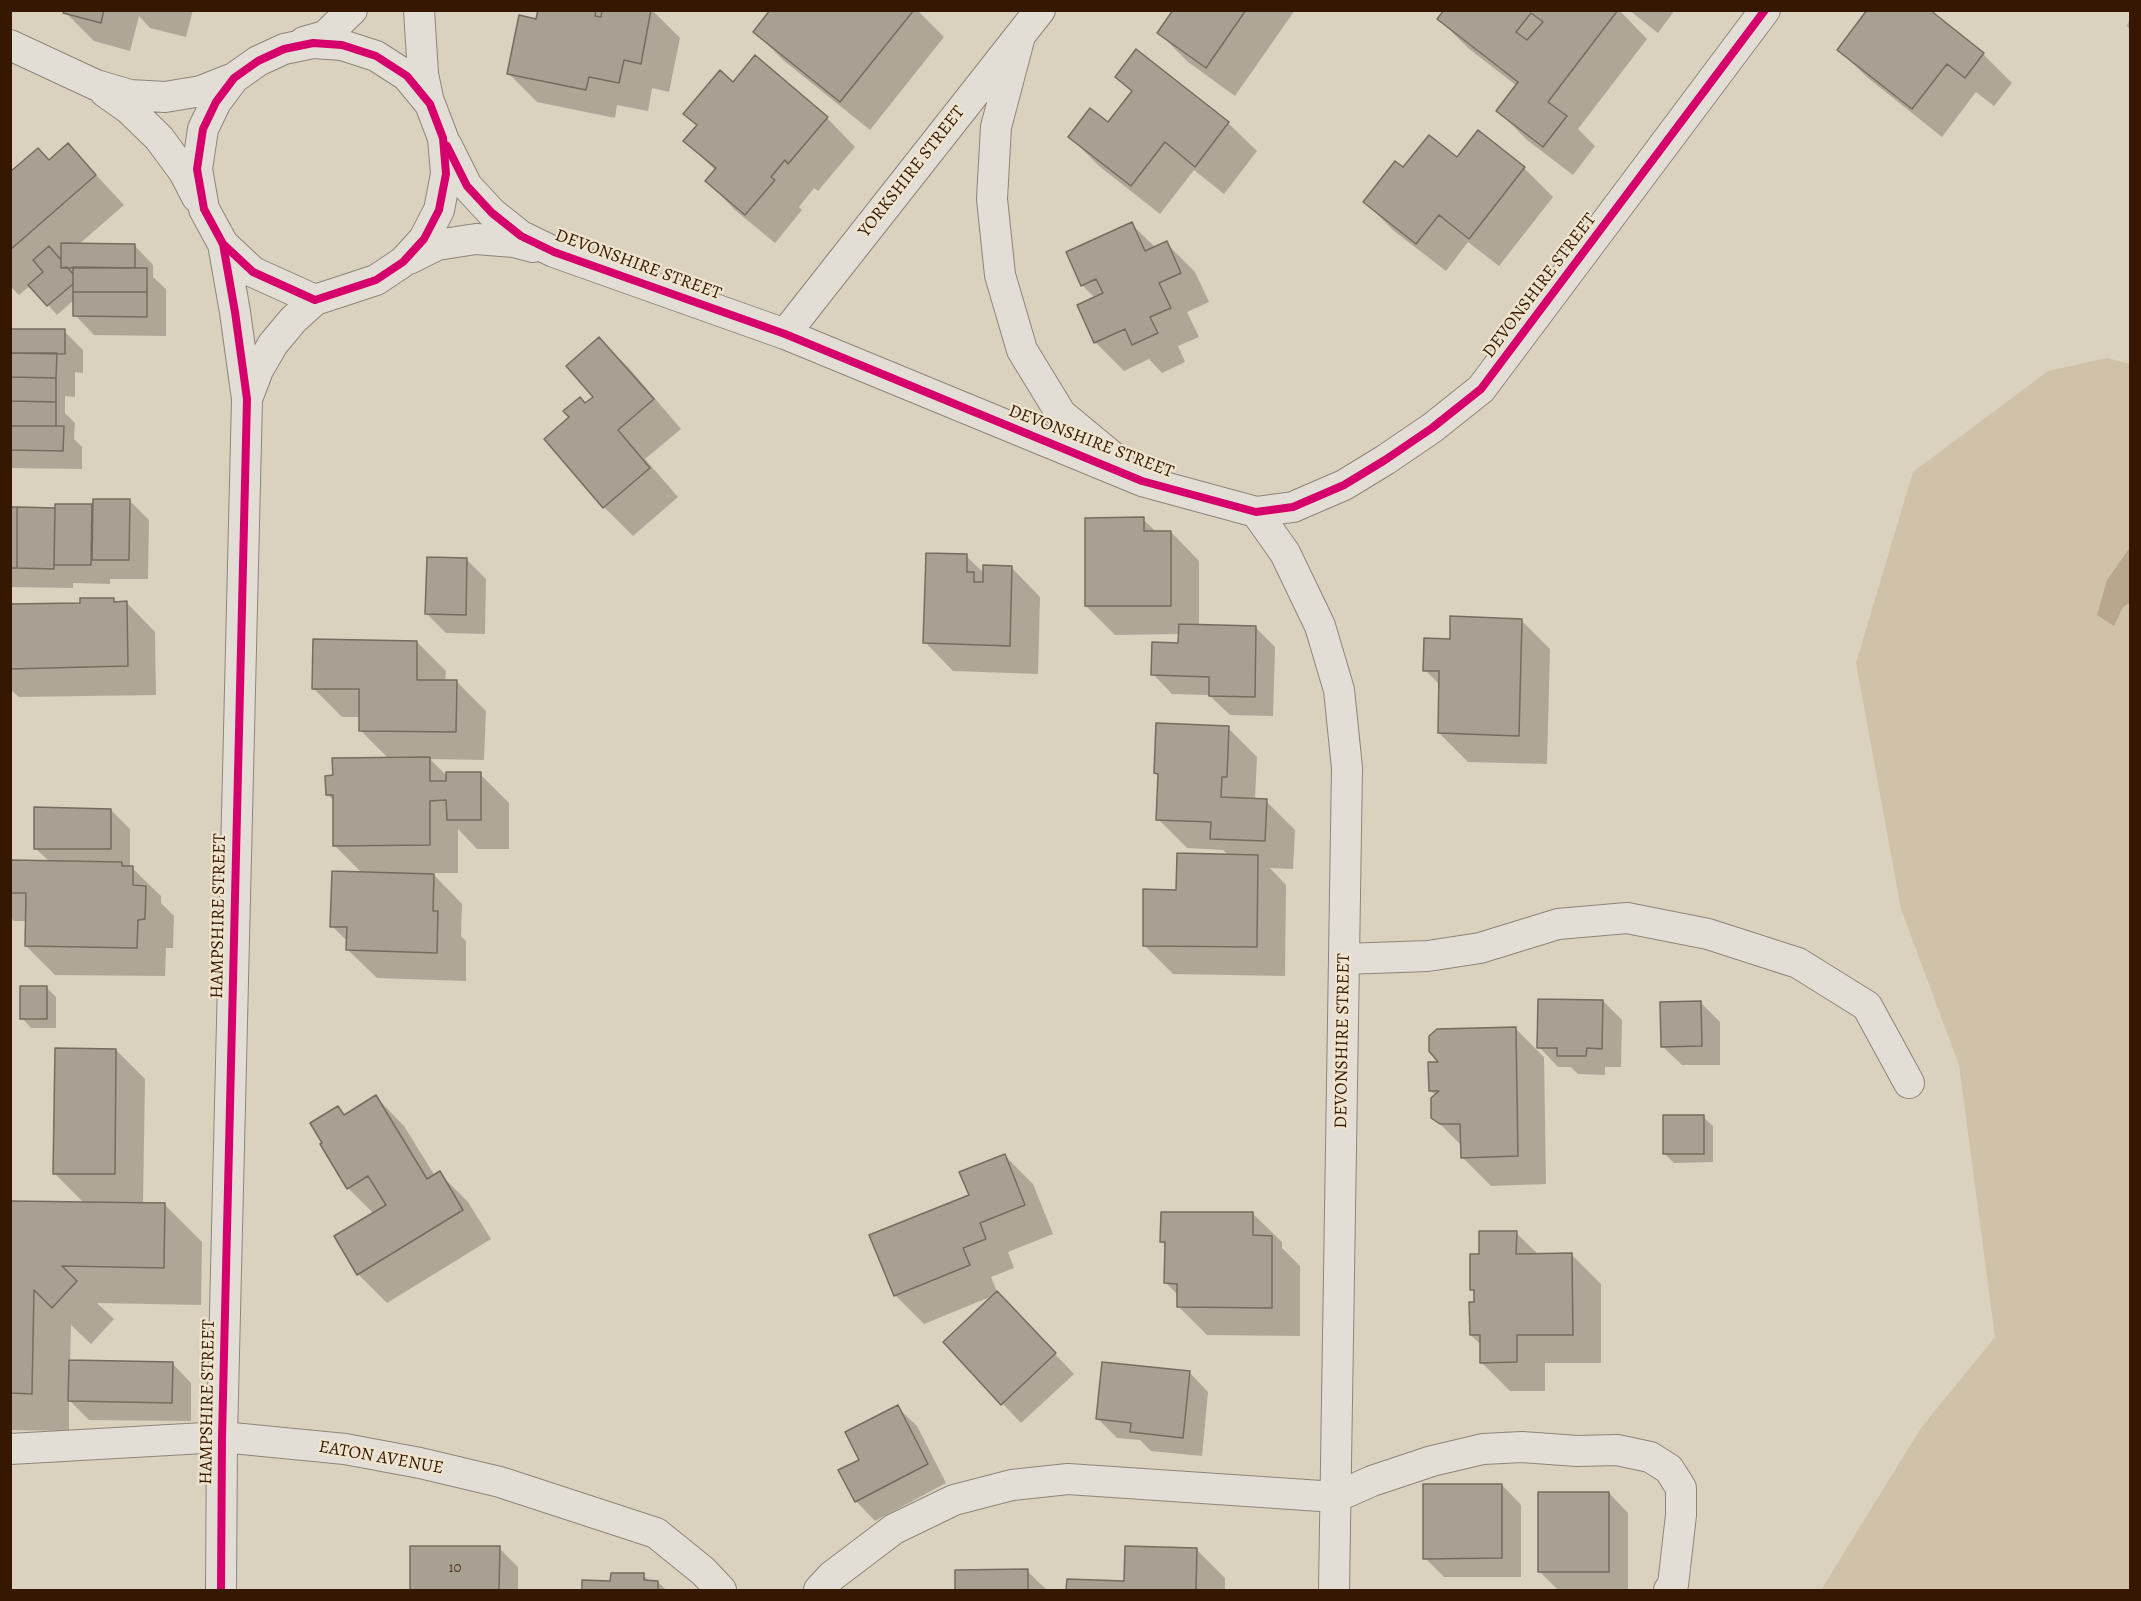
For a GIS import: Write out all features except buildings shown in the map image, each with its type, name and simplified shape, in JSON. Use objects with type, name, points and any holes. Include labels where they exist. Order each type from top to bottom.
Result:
[{"type":"street","points":[[10,45],[96,85],[130,95],[165,97],[201,91],[234,78],[258,61],[284,49],[325,36],[352,10]]},
{"type":"street","points":[[96,85],[129,109],[159,138],[184,172],[223,244],[253,272],[315,300],[376,280],[403,262],[424,239],[438,210],[446,174],[443,138],[430,104],[423,74],[419,10]]},
{"type":"street","name":"YORKSHIRE STREET","points":[[785,334],[1040,10]]},
{"type":"street","name":"DEVONSHIRE STREET","points":[[403,262],[437,245],[476,239],[514,242],[554,252],[785,334],[1142,481],[1256,512],[1293,507],[1344,484],[1385,460],[1432,428],[1481,389],[1765,10]]},
{"type":"street","points":[[1020,36],[996,127],[992,199],[1000,275],[1022,350],[1061,414],[1142,481]]},
{"type":"street","points":[[284,49],[313,43],[342,45],[376,56],[406,76],[430,104]]},
{"type":"street","points":[[204,209],[197,169],[203,129],[216,102],[234,78]]},
{"type":"street","name":"DEVONSHIRE STREET","points":[[443,138],[467,186],[492,213],[520,236],[554,252]]},
{"type":"street","name":"HAMPSHIRE STREET","points":[[221,1590],[222,1437],[247,399],[223,244]]},
{"type":"street","name":"HAMPSHIRE STREET","points":[[247,399],[258,370],[273,344],[292,321],[315,300]]},
{"type":"street","name":"DEVONSHIRE STREET","points":[[1256,512],[1286,553],[1315,616],[1339,690],[1347,768],[1335,1590]]},
{"type":"street","points":[[1344,959],[1428,956],[1480,948],[1558,924],[1627,918],[1708,934],[1798,963],[1867,1006],[1909,1083]]},
{"type":"street","name":"EATON AVENUE","points":[[10,1449],[222,1437],[345,1449],[420,1463],[500,1482],[656,1533],[703,1571],[721,1590]]},
{"type":"street","points":[[819,1590],[832,1576],[894,1529],[954,1500],[1012,1485],[1068,1479],[1336,1497],[1372,1481],[1432,1461],[1483,1449],[1522,1447],[1577,1451],[1617,1450],[1650,1457],[1668,1469],[1681,1488],[1677,1555],[1673,1585],[1669,1590]]},
{"type":"shaded area","points":[[2107,358],[2130,364],[2130,547],[2107,580],[2123,607],[2130,603],[2130,1590],[1821,1590],[1921,1428],[1995,1337],[1959,1065],[1901,909],[1856,663],[1913,472],[2048,371]]},
{"type":"shaded area","points":[[2130,547],[2130,603],[2123,607],[2114,626],[2097,615],[2107,580]]},
{"type":"cycle path","points":[[447,146],[467,186],[492,213],[521,236],[554,252],[785,334],[1142,481],[1256,512],[1293,507],[1344,485],[1432,428],[1481,389],[1765,10]]},
{"type":"cycle path","points":[[221,1590],[222,1437],[247,399],[223,244],[204,209],[197,169],[203,129],[216,102],[234,78],[258,61],[284,49],[313,43],[342,45],[376,56],[407,76],[430,104],[443,138],[446,174],[439,210],[424,239],[403,262],[376,280],[315,300],[253,272],[223,244]]}]
